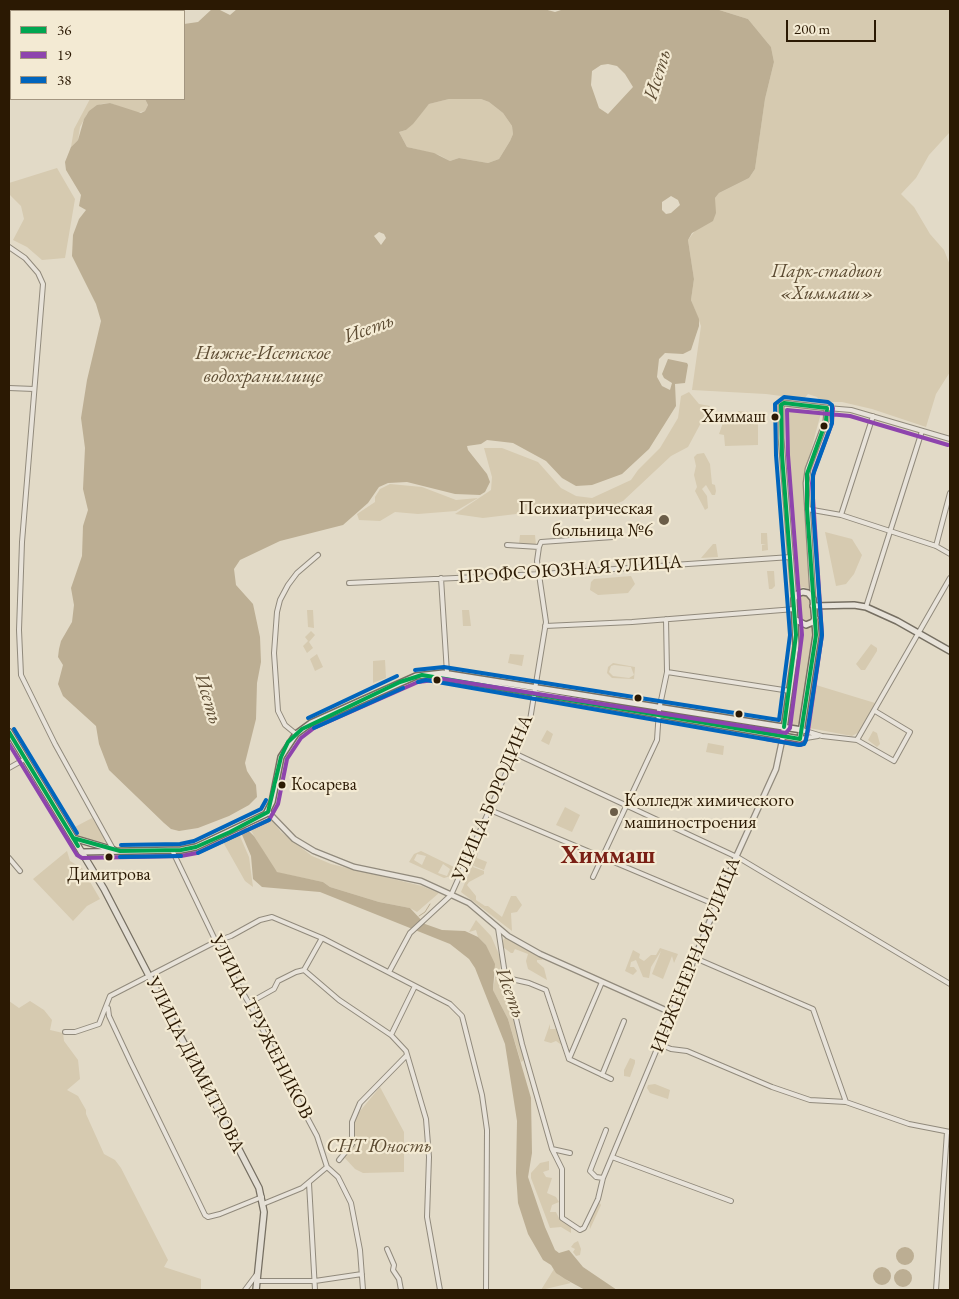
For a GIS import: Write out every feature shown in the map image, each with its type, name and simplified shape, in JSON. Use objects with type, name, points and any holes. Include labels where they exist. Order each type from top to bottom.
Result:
[{"type":"main road","points":[[426,674],[800,739],[816,648],[815,618],[813,599],[808,593],[797,594],[794,599]]},
{"type":"main road","name":"ИНЖЕНЕРНАЯ УЛИЦА","points":[[783,736],[796,646],[794,599]]},
{"type":"main road","points":[[814,606],[854,605],[866,607],[881,612],[950,651]]},
{"type":"main road","points":[[796,620],[806,625],[815,618]]},
{"type":"main road","points":[[82,852],[172,850],[196,847],[248,824],[268,812],[281,757],[296,734],[311,723],[339,709],[411,677],[426,674],[447,673],[802,730]]},
{"type":"main road","name":"УЛИЦА ДИМИТРОВА","points":[[9,732],[82,852],[149,977],[262,1200]]},
{"type":"main road","points":[[73,838],[120,851]]},
{"type":"main road","points":[[256,1290],[262,1200]]},
{"type":"street","points":[[9,247],[25,258],[38,273],[43,284],[21,560],[19,630],[22,675],[55,744],[113,850]]},
{"type":"street","points":[[9,388],[34,389]]},
{"type":"street","name":"ИНЖЕНЕРНАЯ УЛИЦА","points":[[794,599],[782,455],[781,405],[784,403],[827,408]]},
{"type":"street","points":[[813,599],[807,509],[807,474],[826,421],[827,408],[852,410],[950,440]]},
{"type":"street","points":[[841,516],[874,416]]},
{"type":"street","points":[[866,607],[922,432]]},
{"type":"street","points":[[936,546],[950,493]]},
{"type":"street","points":[[807,509],[841,516],[936,546],[950,554]]},
{"type":"street","points":[[507,545],[540,547],[541,542],[613,537]]},
{"type":"street","name":"УЛИЦА БОРОДИНА","points":[[389,972],[410,933],[451,894],[530,720],[545,626],[541,574],[537,561],[540,547]]},
{"type":"street","points":[[296,734],[285,725],[278,711],[274,653],[277,612],[280,600],[292,579],[318,554]]},
{"type":"street","name":"ПРОФСОЮЗНАЯ УЛИЦА","points":[[350,583],[541,574],[791,557]]},
{"type":"street","points":[[442,578],[447,673]]},
{"type":"street","points":[[857,740],[950,578]]},
{"type":"street","points":[[545,626],[666,619],[794,608]]},
{"type":"street","points":[[593,877],[657,740],[660,707],[667,672],[666,619]]},
{"type":"street","points":[[667,672],[790,691]]},
{"type":"street","points":[[802,730],[821,736],[857,740],[894,760],[910,732],[875,711]]},
{"type":"street","name":"ИНЖЕНЕРНАЯ УЛИЦА","points":[[552,1149],[562,1169],[562,1218],[580,1230],[584,1228],[598,1199],[603,1178],[612,1156],[736,857],[776,769],[783,736]]},
{"type":"street","points":[[800,739],[821,736]]},
{"type":"street","points":[[516,754],[736,857],[950,984]]},
{"type":"street","points":[[9,768],[26,759]]},
{"type":"street","points":[[490,810],[716,906]]},
{"type":"street","points":[[268,812],[294,839],[314,851],[354,866],[421,881],[451,894],[469,904],[498,928],[540,954],[672,1013]]},
{"type":"street","name":"УЛИЦА ТРУЖЕНИКОВ","points":[[172,850],[230,971],[321,1146],[327,1167],[338,1177],[351,1203],[360,1250],[363,1290]]},
{"type":"street","points":[[9,858],[20,871]]},
{"type":"street","points":[[65,1032],[76,1032],[99,1024],[110,996],[260,920],[272,917],[322,938],[450,1004],[462,1016],[482,1095],[487,1130],[486,1290]]},
{"type":"street","points":[[498,928],[506,978],[522,1044],[552,1149],[570,1153]]},
{"type":"street","points":[[248,1003],[274,989],[278,981],[304,970],[322,938]]},
{"type":"street","points":[[695,958],[813,1009],[846,1102]]},
{"type":"street","points":[[304,970],[339,1000],[391,1035],[407,1055],[426,1120],[429,1156],[426,1217],[440,1290]]},
{"type":"street","points":[[506,978],[529,982],[546,990],[569,1059],[611,1079]]},
{"type":"street","points":[[569,1059],[602,982]]},
{"type":"street","points":[[391,1035],[415,986]]},
{"type":"street","points":[[107,1006],[109,1016],[131,1063],[205,1215],[208,1217],[220,1214],[294,1192],[309,1183],[327,1167]]},
{"type":"street","points":[[602,1075],[624,1021]]},
{"type":"street","points":[[659,1044],[671,1049],[687,1050],[772,1087],[810,1100],[846,1102],[909,1124],[948,1132],[936,1290]]},
{"type":"street","points":[[339,1160],[352,1144],[353,1116],[360,1103],[407,1055]]},
{"type":"street","points":[[603,1178],[596,1177],[590,1171],[606,1130]]},
{"type":"street","points":[[612,1156],[731,1201]]},
{"type":"street","points":[[309,1183],[315,1290]]},
{"type":"street","points":[[387,1249],[394,1265],[393,1270],[399,1279],[401,1290]]},
{"type":"street","points":[[246,1290],[258,1274]]},
{"type":"street","points":[[257,1281],[315,1281],[362,1274]]},
{"type":"green space","points":[[9,9],[29,9],[10,10],[9,53]]},
{"type":"green space","name":"Парк-стадион «Химмаш»","points":[[716,9],[950,9],[950,132],[929,155],[916,178],[901,194],[914,207],[930,234],[944,250],[950,265],[950,372],[936,394],[926,427],[872,409],[842,402],[821,402],[817,397],[808,394],[804,399],[766,394],[692,390],[701,326],[691,300],[694,279],[688,240],[715,204],[715,198],[719,193],[749,178],[755,169],[765,99],[774,62],[771,47],[748,19]]},
{"type":"green space","points":[[449,99],[481,99],[489,102],[503,113],[512,126],[513,134],[499,159],[488,163],[459,158],[450,161],[439,155],[407,147],[399,132],[406,130],[429,104]]},
{"type":"green space","points":[[89,100],[146,100],[148,105],[145,111],[136,113],[110,103],[101,104],[87,114],[80,127],[78,140],[71,147],[74,129]]},
{"type":"green space","points":[[57,168],[75,199],[65,258],[42,260],[27,247],[13,240],[24,219],[21,206],[9,194],[9,183]]},
{"type":"green space","points":[[689,392],[699,404],[710,406],[688,447],[671,456],[623,501],[607,508],[574,507],[483,518],[455,514],[491,490],[492,477],[484,448],[502,448],[538,462],[561,488],[576,496],[592,498],[631,480],[638,470],[660,448],[678,418],[681,396]]},
{"type":"green space","points":[[787,409],[821,413],[805,472],[809,589],[803,587],[797,590],[787,468]]},
{"type":"green space","points":[[738,411],[758,413],[758,445],[725,446],[724,435],[719,434],[726,414],[737,413]]},
{"type":"green space","points":[[704,453],[710,464],[712,484],[715,485],[716,491],[715,495],[712,495],[706,485],[702,489],[707,496],[708,508],[705,510],[695,491],[697,487],[694,475],[696,466],[694,457],[697,454]]},
{"type":"green space","points":[[390,484],[422,487],[456,500],[478,498],[456,511],[418,514],[395,512],[380,521],[359,520],[357,514],[375,502],[375,497],[380,489]]},
{"type":"green space","points":[[825,532],[852,539],[862,555],[854,574],[846,584],[836,586]]},
{"type":"green space","points":[[761,533],[767,533],[768,550],[762,551],[762,545],[766,544],[761,544]]},
{"type":"green space","points":[[520,535],[535,535],[536,545],[519,544]]},
{"type":"green space","points":[[713,544],[716,544],[718,557],[701,558]]},
{"type":"green space","points":[[767,571],[774,571],[775,586],[772,589],[769,589]]},
{"type":"green space","points":[[631,576],[635,584],[628,593],[598,595],[590,590],[591,582],[594,579]]},
{"type":"green space","points":[[803,594],[809,597],[811,617],[807,623],[797,619],[795,599]]},
{"type":"green space","points":[[307,610],[313,610],[314,628],[308,627]]},
{"type":"green space","points":[[462,610],[469,610],[471,626],[463,626]]},
{"type":"green space","points":[[798,625],[812,625],[813,636],[800,722],[795,727],[789,726],[786,721],[798,647]]},
{"type":"green space","points":[[311,631],[315,635],[309,642],[313,648],[307,653],[303,646],[308,641],[305,637]]},
{"type":"green space","points":[[871,644],[877,648],[877,651],[865,670],[861,670],[856,664]]},
{"type":"green space","points":[[317,654],[323,667],[315,671],[310,659]]},
{"type":"green space","points":[[510,654],[524,655],[522,666],[508,663]]},
{"type":"green space","points":[[385,660],[386,678],[373,683],[373,661]]},
{"type":"green space","points":[[613,663],[635,667],[634,679],[612,678],[607,673],[608,667]],"holes":[[[614,665],[631,667],[634,675],[629,678],[613,676],[609,672],[611,666]]]},
{"type":"green space","points":[[816,685],[875,703],[861,731],[852,736],[809,728]]},
{"type":"green space","points":[[540,690],[655,708],[654,712],[540,694]]},
{"type":"green space","points":[[662,709],[777,729],[776,733],[662,713]]},
{"type":"green space","points":[[547,730],[553,734],[549,745],[541,741]]},
{"type":"green space","points":[[873,731],[877,733],[880,744],[877,747],[868,740]]},
{"type":"green space","points":[[708,743],[724,746],[723,755],[706,752]]},
{"type":"green space","points":[[565,807],[580,815],[572,832],[556,825]]},
{"type":"green space","points":[[92,818],[108,843],[78,837],[73,828]]},
{"type":"green space","points":[[267,818],[271,819],[281,832],[312,856],[331,864],[422,886],[439,893],[417,912],[410,908],[379,902],[330,887],[323,882],[279,873],[274,870],[249,827]]},
{"type":"green space","points":[[239,834],[249,857],[253,887],[245,881],[223,842]]},
{"type":"green space","points":[[67,851],[70,861],[82,868],[100,899],[87,906],[73,921],[33,879]]},
{"type":"green space","points":[[421,851],[454,867],[451,876],[444,878],[409,862],[414,854]],"holes":[[[417,854],[426,856],[422,865],[414,860]],[[443,864],[450,869],[447,876],[438,873]]]},
{"type":"green space","points":[[478,852],[477,858],[487,862],[484,870],[474,866],[475,863],[473,867],[484,871],[484,874],[467,885],[476,896],[476,900],[488,906],[502,917],[511,896],[516,896],[522,905],[517,912],[511,913],[512,931],[461,892]]},
{"type":"green space","points":[[476,920],[491,936],[501,959],[498,972],[502,974],[524,1060],[521,1062],[508,1019],[493,990],[496,972],[486,945],[478,937],[476,930],[469,932]]},
{"type":"green space","points":[[506,937],[543,960],[537,960],[537,962],[544,968],[547,980],[528,969],[526,961],[528,954],[515,949],[511,953],[503,947],[503,940]]},
{"type":"green space","points":[[660,948],[678,954],[674,963],[672,956],[663,979],[652,974],[661,951],[651,967],[649,978],[643,977],[636,960],[631,962],[630,967],[634,967],[637,971],[633,975],[625,971],[633,950],[640,954],[639,958],[644,961],[651,955],[656,955]]},
{"type":"green space","points":[[9,1001],[19,1008],[30,1001],[44,1010],[52,1020],[50,1030],[63,1033],[64,1041],[78,1060],[80,1079],[67,1090],[78,1096],[86,1110],[86,1114],[104,1154],[115,1160],[121,1168],[168,1260],[164,1267],[201,1279],[201,1290],[9,1290]]},
{"type":"green space","points":[[550,1024],[550,1029],[557,1029],[563,1046],[556,1041],[551,1043],[544,1041]]},
{"type":"green space","points":[[630,1058],[635,1060],[635,1063],[630,1077],[624,1076],[624,1070]]},
{"type":"green space","points":[[655,1084],[670,1090],[668,1099],[650,1093],[647,1088],[648,1085]]},
{"type":"green space","name":"СНТ Юность","points":[[380,1087],[404,1132],[404,1172],[363,1173],[355,1169],[344,1157],[353,1147],[355,1117]]},
{"type":"green space","points":[[549,1161],[549,1170],[543,1172],[546,1177],[552,1178],[547,1193],[556,1197],[559,1202],[552,1205],[550,1212],[556,1212],[559,1218],[571,1226],[571,1233],[561,1227],[550,1228],[531,1178],[531,1173],[540,1163]]},
{"type":"green space","points":[[599,1202],[601,1205],[590,1229],[589,1221]]},
{"type":"green space","points":[[578,1241],[581,1249],[580,1255],[576,1256],[573,1252],[575,1249],[571,1247]]},
{"type":"green space","points":[[554,1269],[571,1283],[541,1290]]},
{"type":"water","name":"Нижне-Исетское водохранилище","points":[[212,9],[218,9],[230,15],[237,9],[544,9],[555,12],[564,9],[716,9],[748,19],[771,47],[774,62],[765,99],[755,169],[749,178],[719,193],[715,198],[716,213],[713,221],[692,233],[688,240],[694,279],[691,300],[699,319],[699,326],[691,350],[683,354],[665,353],[659,359],[657,377],[662,386],[670,390],[672,383],[664,378],[662,374],[668,359],[687,363],[688,365],[685,383],[675,384],[676,406],[649,449],[622,474],[592,485],[576,486],[562,478],[546,461],[513,443],[487,440],[481,444],[467,446],[468,450],[487,474],[490,482],[485,492],[480,495],[455,494],[407,482],[388,483],[379,487],[368,503],[343,525],[280,541],[240,560],[234,569],[236,585],[253,604],[260,637],[261,662],[257,683],[256,719],[245,763],[247,771],[256,785],[257,797],[249,805],[229,816],[198,828],[179,831],[171,829],[164,823],[109,770],[99,744],[96,726],[63,696],[58,684],[63,665],[58,657],[61,641],[72,622],[74,605],[71,588],[82,556],[83,526],[88,510],[83,489],[85,448],[81,418],[87,380],[101,321],[96,304],[72,256],[73,235],[79,219],[86,210],[79,206],[81,195],[66,170],[65,162],[71,147],[78,140],[84,119],[89,111],[97,105],[110,103],[141,113],[145,111],[148,105],[146,100],[185,100],[185,24],[198,22]],"holes":[[[601,65],[617,66],[625,74],[633,87],[608,114],[599,108],[591,85],[592,71]],[[449,99],[481,99],[489,102],[503,113],[512,126],[513,134],[499,159],[488,163],[459,158],[450,161],[434,153],[407,147],[399,132],[406,130],[413,124],[429,104]],[[671,196],[678,200],[680,205],[671,213],[666,214],[662,210],[662,202]],[[379,232],[384,234],[386,238],[381,245],[374,236]]]},
{"type":"water","points":[[245,827],[254,836],[277,872],[323,882],[330,887],[379,902],[410,908],[425,924],[442,930],[465,931],[478,937],[486,945],[495,964],[493,990],[508,1019],[531,1098],[532,1153],[528,1177],[545,1227],[555,1250],[559,1253],[569,1250],[583,1267],[617,1290],[585,1290],[565,1279],[543,1260],[528,1234],[518,1203],[516,1173],[517,1121],[505,1044],[475,968],[469,959],[450,944],[320,892],[262,887],[253,879],[251,856],[240,830]]},
{"type":"water","points":[[905,1247],[911,1250],[914,1256],[911,1262],[905,1265],[899,1262],[896,1256],[899,1250]]},
{"type":"water","points":[[882,1267],[888,1270],[891,1276],[888,1282],[882,1285],[876,1282],[873,1276],[876,1270]]},
{"type":"water","points":[[903,1269],[909,1272],[912,1278],[909,1284],[903,1287],[897,1284],[894,1278],[897,1272]]},
{"type":"waterway","points":[[419,916],[425,912],[430,904]]},
{"type":"transit line","name":"38","points":[[415,670],[444,667],[779,720],[790,635],[776,455],[775,404],[784,397],[828,402],[832,405],[832,423],[813,475],[813,509],[822,635],[804,744],[799,745],[426,680],[418,682]]},
{"type":"transit line","name":"36","points":[[73,838],[120,851],[181,850],[196,847],[230,832],[268,812],[281,757],[288,742],[302,729],[400,682],[422,675],[800,739],[816,635],[807,509],[807,474],[826,421],[827,408],[784,403],[781,405],[782,455],[796,635],[784,727]]},
{"type":"transit line","name":"19","points":[[766,739],[801,745],[805,742],[808,731],[822,635],[812,483],[814,471],[832,423],[833,408]]},
{"type":"transit line","name":"19","points":[[9,744],[77,855],[82,858],[181,856],[197,853],[269,820],[278,804],[287,759],[301,738],[314,728],[418,682],[443,679],[786,733],[790,728],[802,635],[788,455],[787,410],[850,416],[948,445]]},
{"type":"transit line","name":"38","points":[[308,718],[397,676]]},
{"type":"transit line","name":"38","points":[[314,728],[403,688]]},
{"type":"transit line","name":"38","points":[[14,729],[77,833]]},
{"type":"transit line","name":"36","points":[[9,732],[78,846]]},
{"type":"transit line","name":"38","points":[[121,845],[180,844],[194,841],[261,809],[266,800]]},
{"type":"transit line","name":"38","points":[[198,853],[269,820]]},
{"type":"transit line","name":"38","points":[[120,857],[181,856]]},
{"type":"place","name":"Химмаш","points":[[775,417]]},
{"type":"place","name":"Психиатрическая больница №6","points":[[664,520]]},
{"type":"place","name":"Косарева","points":[[282,785]]},
{"type":"place","name":"Колледж химического машиностроения","points":[[614,812]]},
{"type":"place","name":"Димитрова","points":[[109,857]]},
{"type":"district","name":"Химмаш","points":[[608,856]]},
{"type":"water label","name":"Исеть","points":[[658,75]]},
{"type":"water label","name":"Исеть","points":[[369,329]]},
{"type":"water label","name":"Исеть","points":[[208,699]]},
{"type":"water label","name":"Исеть","points":[[510,993]]}]
